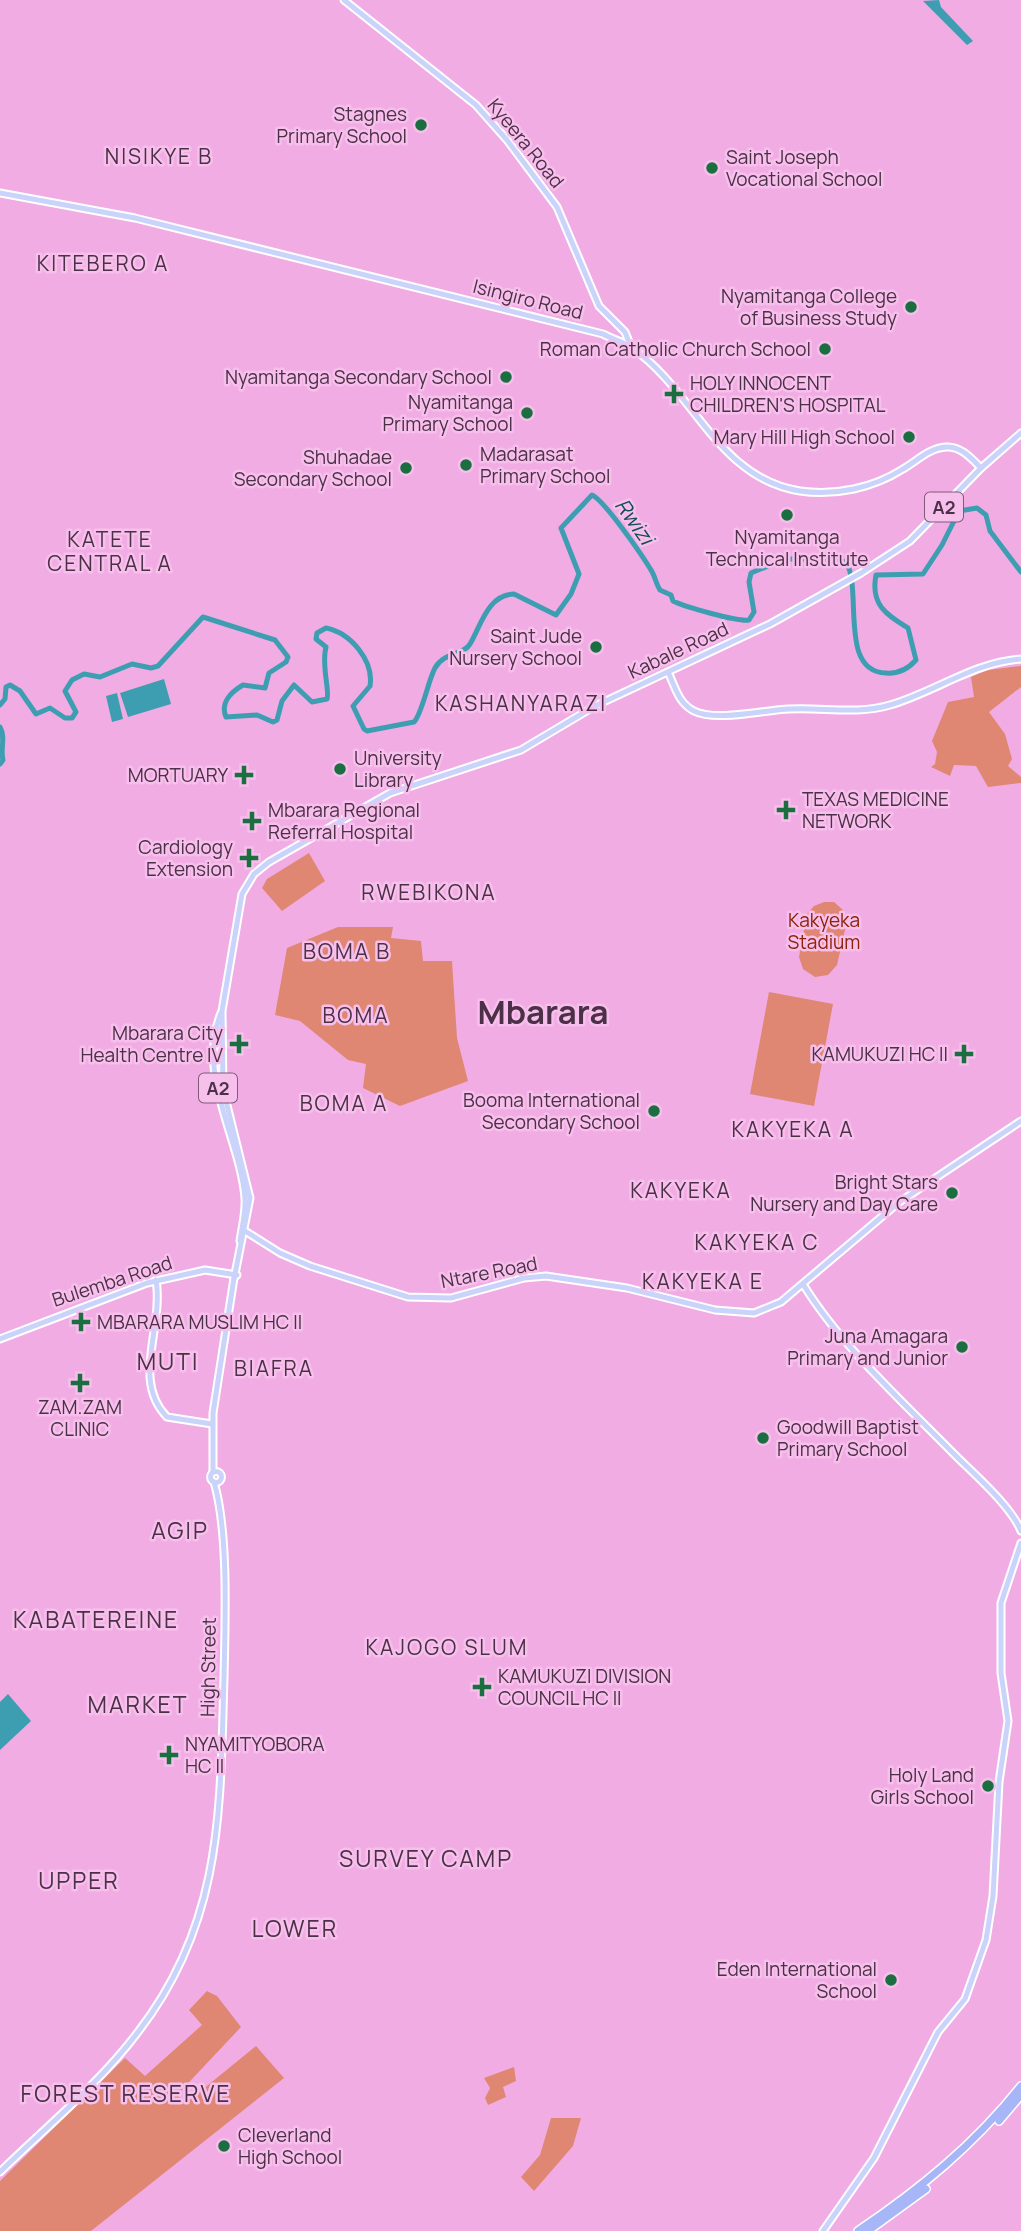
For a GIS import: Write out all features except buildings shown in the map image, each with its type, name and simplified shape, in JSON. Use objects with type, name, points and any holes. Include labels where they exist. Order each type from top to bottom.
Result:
[{"type":"highway","points":[[858,2231],[951,2162],[988,2127],[1021,2086]]},
{"type":"highway","points":[[868,2231],[905,2207],[953,2166],[1021,2095]]},
{"type":"main road","name":"Kyeera Road","points":[[344,0],[476,105],[507,140],[556,207],[599,306],[628,336],[631,347]]},
{"type":"main road","name":"Isingiro Road","points":[[0,193],[135,218],[584,328],[631,347],[659,372],[730,456],[765,480],[783,486],[820,492],[850,490],[881,481],[928,452],[945,447],[964,452],[982,468]]},
{"type":"main road","name":"A2","points":[[982,468],[1021,433]]},
{"type":"main road","name":"Kabale Road","points":[[247,1213],[247,1182],[223,1089],[222,1011],[242,894],[254,874],[269,862],[382,797],[513,754],[595,706],[770,624],[842,584],[910,541],[982,468]]},
{"type":"main road","points":[[668,672],[679,697],[693,711],[716,716],[792,708],[838,712],[876,708],[988,665],[1021,659]]},
{"type":"main road","points":[[672,682],[676,669]]},
{"type":"main road","points":[[661,676],[693,713],[718,717],[738,713]]},
{"type":"main road","name":"Ntare Road","points":[[245,1231],[280,1254],[310,1266],[390,1292],[424,1299],[473,1294],[524,1278],[546,1276],[615,1286],[715,1310],[754,1313],[772,1308],[898,1203],[1021,1121]]},
{"type":"main road","name":"A2","points":[[235,1276],[247,1213]]},
{"type":"main road","name":"A2","points":[[216,1472],[210,1477],[217,1482],[222,1476],[216,1472],[214,1463],[212,1424],[247,1213]]},
{"type":"main road","name":"Bulemba Road","points":[[0,1339],[156,1280],[205,1270],[235,1276]]},
{"type":"main road","points":[[156,1280],[160,1305],[149,1385],[167,1417],[212,1424]]},
{"type":"main road","points":[[803,1284],[860,1357],[966,1465],[1016,1520],[1021,1531]]},
{"type":"main road","name":"High Street","points":[[0,2172],[136,2035],[167,1990],[182,1960],[203,1903],[219,1828],[225,1633],[217,1482]]},
{"type":"main road","points":[[823,2231],[874,2158],[938,2032],[965,1999],[986,1940],[993,1896],[999,1782],[1008,1721],[1001,1673],[1001,1603],[1021,1543]]},
{"type":"green space","points":[[1021,666],[1021,687],[989,712],[1005,734],[1012,759],[1008,766],[1021,777],[1021,783],[988,787],[976,766],[954,765],[950,776],[931,767],[935,764],[937,752],[932,741],[948,702],[974,697],[971,677],[988,670]]},
{"type":"green space","points":[[309,853],[325,881],[282,911],[262,888],[267,879]]},
{"type":"green space","name":"Kakyeka Stadium","points":[[834,902],[843,910],[847,921],[837,965],[828,975],[815,977],[803,969],[799,957],[807,914],[814,906]]},
{"type":"green space","points":[[338,927],[393,927],[391,938],[421,941],[423,961],[452,961],[457,1038],[468,1081],[400,1106],[363,1088],[366,1064],[348,1060],[300,1021],[275,1015],[287,948]]},
{"type":"green space","points":[[769,992],[833,1004],[814,1106],[750,1094]]},
{"type":"green space","points":[[207,1991],[217,1996],[241,2027],[177,2095],[186,2103],[256,2046],[284,2078],[91,2231],[0,2231],[0,2181],[125,2058],[145,2076],[202,2025],[189,2010]]},
{"type":"green space","points":[[514,2067],[516,2081],[503,2087],[506,2097],[488,2105],[485,2098],[490,2088],[484,2078]]},
{"type":"green space","points":[[551,2118],[581,2118],[573,2146],[534,2191],[521,2177],[540,2155]]},
{"type":"shaded area","points":[[939,0],[941,7],[973,41],[967,45],[923,1]]},
{"type":"shaded area","points":[[164,679],[171,704],[128,717],[120,693]]},
{"type":"shaded area","points":[[117,693],[123,719],[112,722],[106,696]]},
{"type":"shaded area","points":[[8,1694],[31,1721],[0,1750],[0,1702]]},
{"type":"waterway","name":"Rwizi","points":[[0,705],[5,699],[6,687],[10,685],[20,691],[36,714],[50,708],[65,718],[72,718],[76,712],[65,691],[72,680],[84,674],[100,677],[132,664],[151,668],[158,666],[203,617],[275,640],[288,657],[286,662],[269,673],[265,688],[243,685],[234,691],[224,707],[226,717],[257,715],[273,722],[277,720],[282,701],[294,685],[312,702],[327,699],[324,662],[326,647],[316,639],[317,633],[326,628],[352,642],[368,667],[370,686],[353,706],[364,729],[367,731],[414,722],[435,668],[443,659],[467,648],[486,613],[497,600],[514,594],[556,615],[571,594],[579,574],[561,528],[592,495],[632,541],[660,590],[671,595],[673,601],[711,614],[749,620],[754,612],[749,582],[751,573],[785,559],[836,559],[846,562],[851,574],[854,627],[862,659],[871,669],[886,673],[902,670],[916,660],[908,628],[887,613],[878,602],[876,575],[923,574],[942,545],[959,511],[977,508],[986,515],[990,531],[1021,572]]},
{"type":"waterway","name":"Rwizi","points":[[0,727],[3,735],[3,760],[0,764]]},
{"type":"place","name":"Stagnes Primary School","points":[[421,125]]},
{"type":"place","name":"Saint Joseph Vocational School","points":[[712,168]]},
{"type":"place","name":"Nyamitanga College of Business Study","points":[[911,307]]},
{"type":"place","name":"Roman Catholic Church School","points":[[825,349]]},
{"type":"place","name":"Nyamitanga Secondary School","points":[[506,377]]},
{"type":"place","name":"HOLY INNOCENT CHILDREN'S HOSPITAL","points":[[674,394]]},
{"type":"place","name":"Nyamitanga Primary School","points":[[527,413]]},
{"type":"place","name":"Mary Hill High School","points":[[909,437]]},
{"type":"place","name":"Madarasat Primary School","points":[[466,465]]},
{"type":"place","name":"Shuhadae Secondary School","points":[[406,468]]},
{"type":"place","name":"Nyamitanga Technical Institute","points":[[787,515]]},
{"type":"place","name":"Saint Jude Nursery School","points":[[596,647]]},
{"type":"place","name":"University Library","points":[[340,769]]},
{"type":"place","name":"MORTUARY","points":[[244,775]]},
{"type":"place","name":"TEXAS MEDICINE NETWORK","points":[[786,810]]},
{"type":"place","name":"Mbarara Regional Referral Hospital","points":[[252,821]]},
{"type":"place","name":"Cardiology Extension","points":[[249,858]]},
{"type":"place","name":"Mbarara City Health Centre IV","points":[[239,1044]]},
{"type":"place","name":"KAMUKUZI HC II","points":[[964,1054]]},
{"type":"place","name":"Booma International Secondary School","points":[[654,1111]]},
{"type":"place","name":"Bright Stars Nursery and Day Care","points":[[952,1193]]},
{"type":"place","name":"MBARARA MUSLIM HC II","points":[[81,1322]]},
{"type":"place","name":"Juna Amagara Primary and Junior","points":[[962,1347]]},
{"type":"place","name":"ZAM.ZAM CLINIC","points":[[80,1383]]},
{"type":"place","name":"Goodwill Baptist Primary School","points":[[763,1438]]},
{"type":"place","name":"KAMUKUZI DIVISION COUNCIL HC II","points":[[482,1687]]},
{"type":"place","name":"NYAMITYOBORA HC II","points":[[169,1755]]},
{"type":"place","name":"Holy Land Girls School","points":[[988,1786]]},
{"type":"place","name":"Eden International School","points":[[891,1980]]},
{"type":"place","name":"Cleverland High School","points":[[224,2146]]},
{"type":"district","name":"NISIKYE B","points":[[159,156]]},
{"type":"district","name":"KITEBERO A","points":[[103,263]]},
{"type":"district","name":"KATETE CENTRAL A","points":[[110,551]]},
{"type":"district","name":"KASHANYARAZI","points":[[521,703]]},
{"type":"district","name":"RWEBIKONA","points":[[429,892]]},
{"type":"district","name":"BOMA B","points":[[347,951]]},
{"type":"district","name":"Mbarara","points":[[543,1011]]},
{"type":"district","name":"BOMA","points":[[356,1015]]},
{"type":"district","name":"BOMA A","points":[[344,1103]]},
{"type":"district","name":"KAKYEKA A","points":[[793,1129]]},
{"type":"district","name":"KAKYEKA","points":[[681,1190]]},
{"type":"district","name":"KAKYEKA C","points":[[757,1242]]},
{"type":"district","name":"KAKYEKA E","points":[[703,1281]]},
{"type":"district","name":"MUTI","points":[[168,1361]]},
{"type":"district","name":"BIAFRA","points":[[274,1368]]},
{"type":"district","name":"AGIP","points":[[180,1530]]},
{"type":"district","name":"KABATEREINE","points":[[96,1619]]},
{"type":"district","name":"KAJOGO SLUM","points":[[447,1647]]},
{"type":"district","name":"MARKET","points":[[138,1704]]},
{"type":"district","name":"SURVEY CAMP","points":[[426,1858]]},
{"type":"district","name":"UPPER","points":[[79,1880]]},
{"type":"district","name":"LOWER","points":[[295,1928]]},
{"type":"district","name":"FOREST RESERVE","points":[[126,2093]]}]
